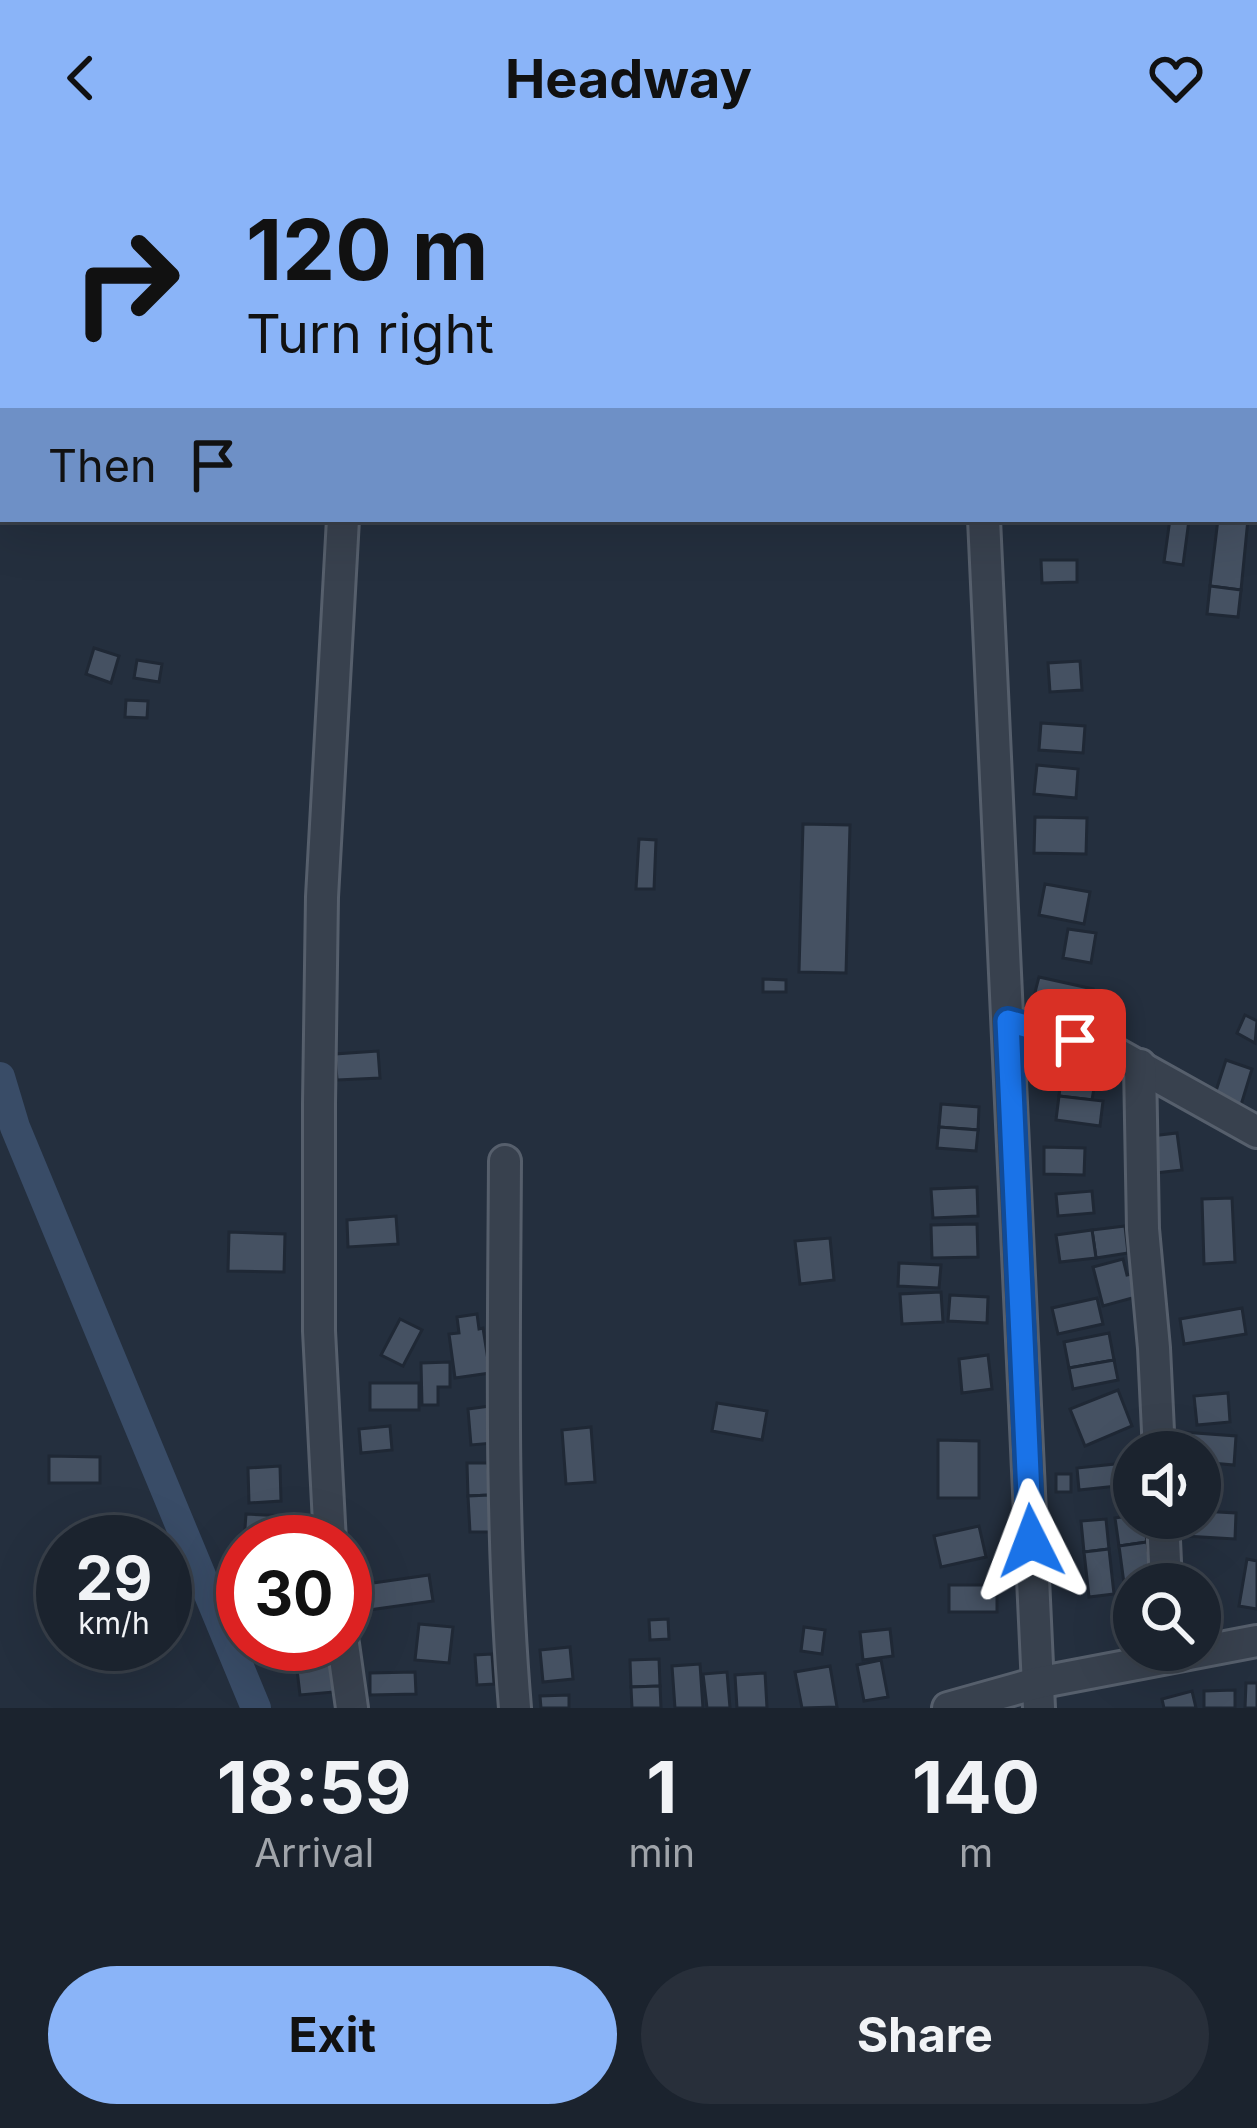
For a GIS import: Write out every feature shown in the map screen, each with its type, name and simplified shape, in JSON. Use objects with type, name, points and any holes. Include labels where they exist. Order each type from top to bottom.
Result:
[{"type":"street","points":[[329,1515],[319,1331],[319,1103],[322,897],[343,522]]},
{"type":"street","points":[[984,522],[1038,1695]]},
{"type":"street","points":[[1008,1021],[1108,1049],[1257,1132]]},
{"type":"street","points":[[1140,1066],[1143,1228],[1159,1431]]},
{"type":"street","points":[[505,1161],[503,1410],[515,1708]]},
{"type":"street","points":[[1221,1646],[1257,1641]]},
{"type":"street","points":[[347,1671],[352,1708]]},
{"type":"street","points":[[948,1708],[1038,1695],[1115,1671]]},
{"type":"building","points":[[1170,522],[1189,522],[1183,565],[1164,562]]},
{"type":"building","points":[[1218,522],[1248,522],[1241,590],[1210,586]]},
{"type":"building","points":[[1041,560],[1077,560],[1077,582],[1042,583]]},
{"type":"building","points":[[1210,586],[1241,590],[1238,617],[1207,614]]},
{"type":"building","points":[[94,648],[119,656],[111,683],[86,674]]},
{"type":"building","points":[[137,660],[162,664],[159,682],[134,678]]},
{"type":"building","points":[[1080,661],[1082,690],[1050,692],[1048,663]]},
{"type":"building","points":[[126,700],[148,701],[147,718],[125,717]]},
{"type":"building","points":[[1041,723],[1085,726],[1083,753],[1039,750]]},
{"type":"building","points":[[1037,765],[1078,769],[1076,798],[1034,794]]},
{"type":"building","points":[[1035,817],[1087,818],[1086,854],[1034,853]]},
{"type":"building","points":[[803,824],[850,825],[846,973],[799,972]]},
{"type":"building","points":[[639,839],[656,840],[654,889],[636,889]]},
{"type":"building","points":[[1045,884],[1090,892],[1084,924],[1039,915]]},
{"type":"building","points":[[1068,929],[1096,933],[1091,963],[1063,958]]},
{"type":"building","points":[[1039,977],[1093,989],[1086,1020],[1031,1008]]},
{"type":"building","points":[[763,979],[786,980],[786,992],[763,992]]},
{"type":"building","points":[[1245,1015],[1257,1021],[1255,1043],[1237,1033]]},
{"type":"building","points":[[378,1051],[380,1078],[337,1080],[335,1054]]},
{"type":"building","points":[[1226,1060],[1252,1069],[1241,1105],[1214,1097]]},
{"type":"building","points":[[1062,1071],[1096,1076],[1092,1100],[1059,1096]]},
{"type":"building","points":[[1059,1096],[1103,1101],[1100,1126],[1056,1120]]},
{"type":"building","points":[[941,1104],[979,1107],[978,1130],[939,1127]]},
{"type":"building","points":[[939,1127],[978,1130],[976,1151],[937,1148]]},
{"type":"building","points":[[1177,1133],[1182,1170],[1155,1173],[1151,1136]]},
{"type":"building","points":[[1044,1147],[1085,1148],[1084,1175],[1044,1174]]},
{"type":"building","points":[[977,1187],[978,1216],[933,1218],[931,1189]]},
{"type":"building","points":[[1092,1191],[1094,1213],[1058,1216],[1056,1194]]},
{"type":"building","points":[[1232,1198],[1235,1262],[1204,1264],[1202,1199]]},
{"type":"building","points":[[396,1216],[398,1244],[348,1247],[347,1220]]},
{"type":"building","points":[[977,1224],[978,1257],[932,1258],[931,1225]]},
{"type":"building","points":[[1125,1226],[1128,1253],[1096,1258],[1092,1230]]},
{"type":"building","points":[[1092,1230],[1096,1258],[1060,1262],[1056,1235]]},
{"type":"building","points":[[229,1232],[285,1234],[284,1272],[228,1271]]},
{"type":"building","points":[[830,1238],[834,1280],[800,1284],[795,1241]]},
{"type":"building","points":[[1123,1259],[1127,1275],[1141,1272],[1147,1294],[1103,1306],[1093,1267]]},
{"type":"building","points":[[899,1263],[941,1265],[939,1288],[898,1286]]},
{"type":"building","points":[[941,1292],[943,1322],[902,1324],[900,1294]]},
{"type":"building","points":[[950,1295],[988,1297],[987,1323],[948,1321]]},
{"type":"building","points":[[1097,1298],[1103,1324],[1058,1334],[1052,1308]]},
{"type":"building","points":[[1242,1308],[1246,1334],[1184,1344],[1180,1319]]},
{"type":"building","points":[[477,1314],[490,1373],[455,1378],[449,1334],[459,1333],[457,1317]]},
{"type":"building","points":[[400,1319],[422,1330],[403,1366],[381,1355]]},
{"type":"building","points":[[1109,1333],[1114,1360],[1069,1368],[1064,1342]]},
{"type":"building","points":[[988,1355],[992,1389],[962,1393],[959,1359]]},
{"type":"building","points":[[1114,1360],[1118,1380],[1073,1389],[1069,1368]]},
{"type":"building","points":[[450,1362],[450,1387],[438,1387],[438,1405],[422,1405],[421,1363]]},
{"type":"building","points":[[370,1383],[419,1383],[419,1410],[370,1410]]},
{"type":"building","points":[[1118,1390],[1132,1426],[1085,1446],[1070,1409]]},
{"type":"building","points":[[1228,1393],[1230,1422],[1197,1425],[1194,1396]]},
{"type":"building","points":[[717,1403],[767,1411],[762,1440],[712,1431]]},
{"type":"building","points":[[490,1406],[494,1443],[471,1445],[468,1409]]},
{"type":"building","points":[[390,1426],[392,1450],[361,1453],[359,1429]]},
{"type":"building","points":[[591,1427],[595,1482],[566,1484],[562,1430]]},
{"type":"building","points":[[1221,1435],[1236,1436],[1234,1465],[1221,1464]]},
{"type":"building","points":[[938,1440],[979,1441],[979,1498],[938,1498]]},
{"type":"building","points":[[49,1456],[100,1457],[100,1483],[49,1483]]},
{"type":"building","points":[[467,1463],[488,1463],[490,1495],[468,1496]]},
{"type":"building","points":[[1113,1464],[1113,1486],[1079,1490],[1077,1468]]},
{"type":"building","points":[[280,1466],[281,1501],[249,1503],[248,1468]]},
{"type":"building","points":[[1056,1474],[1071,1474],[1071,1492],[1056,1492]]},
{"type":"building","points":[[490,1495],[491,1532],[470,1532],[468,1496]]},
{"type":"building","points":[[1221,1512],[1236,1513],[1235,1539],[1221,1538]]},
{"type":"building","points":[[1106,1519],[1109,1549],[1084,1552],[1081,1521]]},
{"type":"building","points":[[979,1526],[986,1557],[941,1567],[934,1536]]},
{"type":"building","points":[[1118,1539],[1147,1539],[1147,1542],[1119,1546]]},
{"type":"building","points":[[1147,1542],[1150,1563],[1121,1563],[1119,1546]]},
{"type":"building","points":[[1109,1549],[1113,1594],[1089,1597],[1084,1552]]},
{"type":"building","points":[[1247,1559],[1257,1561],[1257,1609],[1239,1606]]},
{"type":"building","points":[[429,1575],[433,1601],[372,1610],[372,1583]]},
{"type":"building","points":[[949,1585],[997,1585],[997,1612],[949,1612]]},
{"type":"building","points":[[668,1619],[669,1639],[650,1640],[649,1620]]},
{"type":"building","points":[[419,1624],[453,1627],[449,1663],[415,1660]]},
{"type":"building","points":[[804,1627],[825,1630],[822,1654],[801,1651]]},
{"type":"building","points":[[890,1629],[893,1656],[863,1660],[860,1632]]},
{"type":"building","points":[[570,1647],[573,1679],[543,1682],[540,1650]]},
{"type":"building","points":[[492,1654],[494,1684],[477,1685],[475,1655]]},
{"type":"building","points":[[659,1659],[660,1686],[631,1687],[630,1660]]},
{"type":"building","points":[[881,1660],[888,1697],[864,1701],[857,1665]]},
{"type":"building","points":[[700,1664],[703,1708],[675,1708],[672,1666]]},
{"type":"building","points":[[830,1666],[837,1707],[802,1708],[795,1672]]},
{"type":"building","points":[[297,1671],[332,1671],[334,1692],[300,1695]]},
{"type":"building","points":[[415,1672],[416,1694],[370,1695],[370,1673]]},
{"type":"building","points":[[727,1672],[730,1708],[707,1708],[703,1674]]},
{"type":"building","points":[[765,1673],[767,1708],[737,1708],[735,1675]]},
{"type":"building","points":[[1246,1683],[1257,1683],[1257,1708],[1245,1708]]},
{"type":"building","points":[[660,1686],[661,1708],[632,1708],[631,1687]]},
{"type":"building","points":[[1235,1690],[1235,1708],[1204,1708],[1204,1691]]},
{"type":"building","points":[[1192,1691],[1196,1708],[1164,1708],[1162,1699]]},
{"type":"building","points":[[569,1695],[569,1708],[541,1708],[540,1696]]},
{"type":"waterway","points":[[0,1077],[15,1127],[256,1708]]},
{"type":"route","points":[[1031,1541],[1008,1021],[1075,1040]]}]
